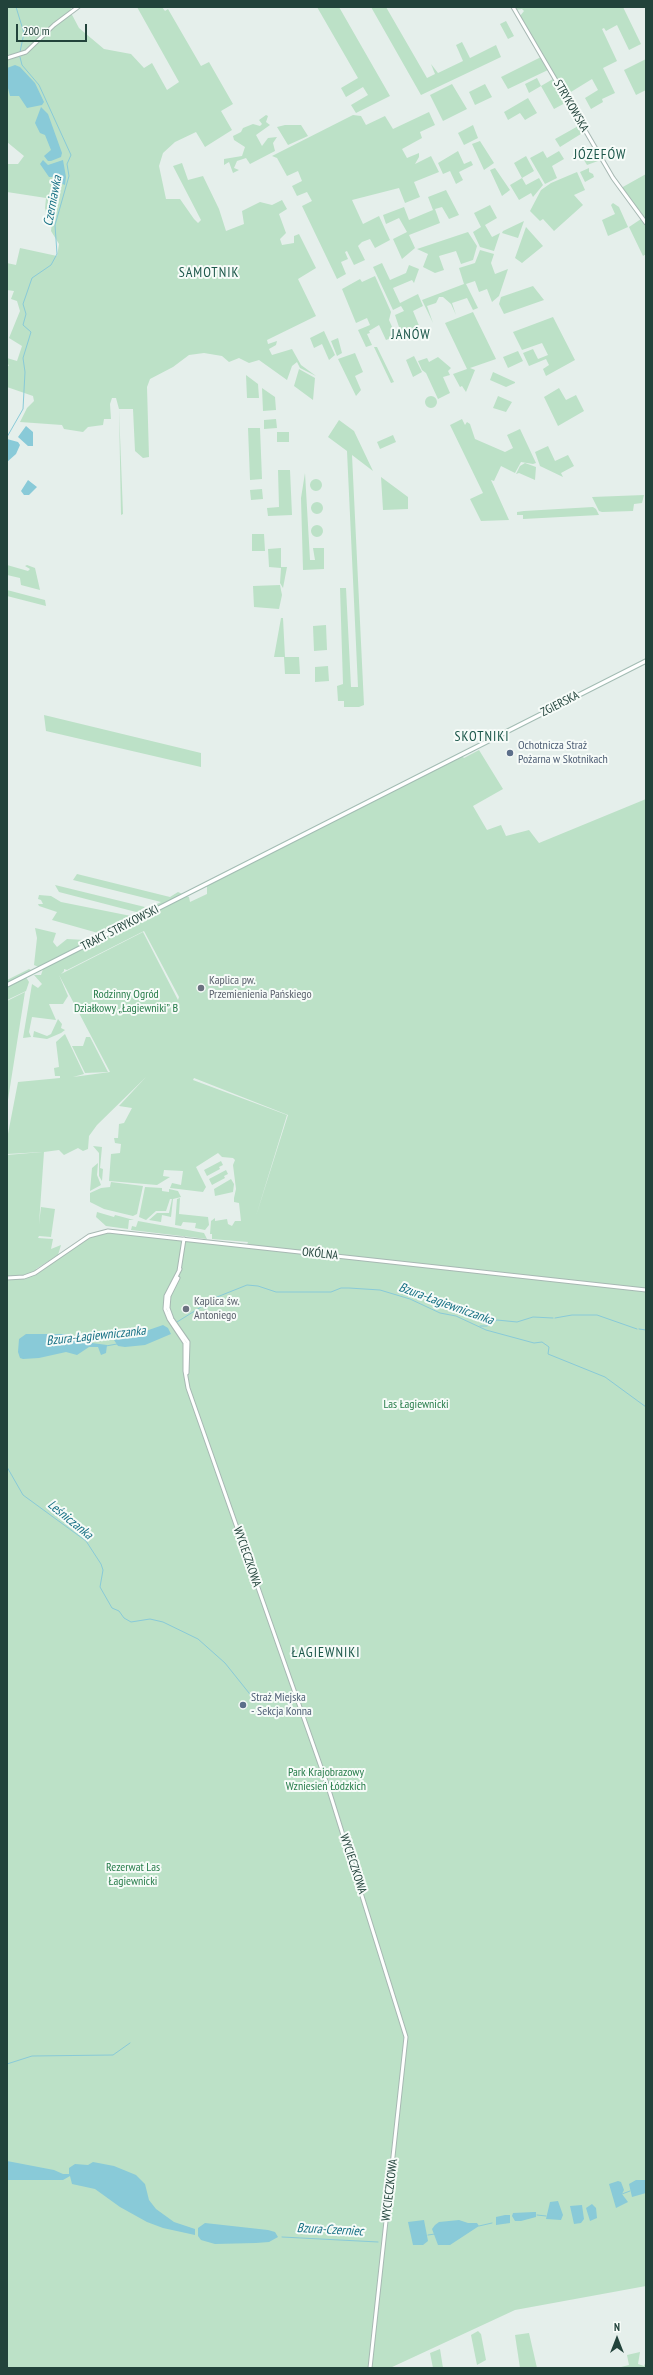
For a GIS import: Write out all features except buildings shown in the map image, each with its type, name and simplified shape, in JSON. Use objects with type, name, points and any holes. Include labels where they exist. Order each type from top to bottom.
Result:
[{"type":"main road","name":"ZGIERSKA","points":[[233,870],[646,661]]},
{"type":"main road","name":"TRAKT STRYKOWSKI","points":[[7,985],[233,870]]},
{"type":"street","points":[[7,58],[26,52],[54,25],[78,7]]},
{"type":"street","name":"STRYKOWSKA","points":[[513,7],[613,178],[646,223]]},
{"type":"street","name":"OKÓLNA","points":[[7,1278],[20,1277],[35,1273],[88,1236],[101,1231],[646,1290]]},
{"type":"street","name":"WYCIECZKOWA","points":[[184,1239],[178,1280],[169,1296],[168,1308],[172,1319],[188,1342],[186,1377],[195,1409],[328,1787],[406,2037],[370,2368]]},
{"type":"green space","points":[[7,7],[72,7],[70,11],[79,28],[104,49],[131,54],[144,68],[152,63],[167,90],[179,82],[137,7],[162,7],[165,11],[168,9],[201,66],[209,62],[233,104],[221,111],[232,130],[205,147],[196,132],[175,142],[163,153],[159,166],[166,199],[180,199],[198,223],[201,220],[173,166],[182,163],[188,180],[203,176],[219,209],[226,231],[244,224],[242,211],[260,202],[272,205],[282,200],[287,209],[279,214],[286,233],[280,239],[282,245],[294,243],[294,236],[299,234],[316,268],[298,279],[316,316],[267,340],[268,344],[277,341],[276,345],[269,349],[272,355],[292,349],[301,365],[316,376],[300,368],[297,362],[292,366],[287,380],[259,360],[249,363],[239,358],[229,362],[222,356],[204,353],[189,355],[173,367],[150,379],[147,387],[149,457],[143,458],[135,451],[133,409],[119,409],[116,398],[112,398],[110,404],[111,419],[104,419],[103,425],[88,427],[83,432],[64,429],[62,425],[20,422],[27,408],[34,401],[33,396],[7,387],[7,368],[9,365],[7,364],[7,358],[17,361],[22,346],[9,338],[20,311],[17,301],[11,299],[14,291],[7,290],[7,263],[16,265],[20,248],[57,256],[59,244],[51,231],[53,215],[46,212],[46,198],[7,192],[7,164],[18,164],[24,156],[7,142],[7,58],[12,57],[7,54]]},
{"type":"green space","points":[[317,7],[339,7],[390,96],[356,113],[351,105],[368,95],[363,87],[346,97],[341,88],[358,78]]},
{"type":"green space","points":[[371,7],[386,7],[427,78],[435,74],[431,64],[438,73],[463,61],[456,45],[462,42],[470,58],[496,45],[501,57],[421,95]]},
{"type":"green space","points":[[515,7],[623,7],[641,44],[629,50],[617,25],[606,31],[604,28],[602,29],[617,61],[603,68],[615,93],[602,99],[603,102],[591,109],[585,98],[598,90],[592,79],[566,95],[520,16],[524,11],[522,9],[516,10]]},
{"type":"green space","points":[[506,21],[514,36],[508,39],[500,24]]},
{"type":"green space","points":[[541,57],[548,70],[508,89],[501,77]]},
{"type":"green space","points":[[646,59],[646,90],[636,95],[624,70]]},
{"type":"green space","points":[[537,78],[541,86],[529,93],[525,84]]},
{"type":"green space","points":[[553,79],[567,102],[554,109],[541,86]]},
{"type":"green space","points":[[452,84],[467,109],[443,121],[430,95]]},
{"type":"green space","points":[[485,84],[492,97],[475,105],[469,92]]},
{"type":"green space","points":[[528,98],[537,113],[525,120],[520,113],[508,120],[504,112]]},
{"type":"green space","points":[[429,112],[435,125],[420,132],[422,138],[402,149],[407,158],[419,153],[419,157],[415,164],[431,156],[439,172],[414,182],[420,197],[405,203],[399,188],[352,200],[363,224],[379,216],[390,240],[375,248],[370,239],[362,242],[358,246],[365,260],[354,265],[347,251],[345,252],[348,259],[341,262],[346,274],[337,279],[302,206],[312,201],[307,192],[297,196],[292,186],[302,181],[298,171],[287,176],[277,158],[272,156],[353,115],[361,116],[366,125],[385,116],[393,129]]},
{"type":"green space","points":[[266,115],[268,116],[266,122],[270,125],[256,135],[262,146],[268,138],[277,137],[273,143],[275,151],[250,164],[246,158],[237,161],[234,168],[239,170],[233,173],[229,162],[224,165],[224,159],[242,156],[245,147],[234,140],[233,136],[241,132],[243,128],[253,124],[260,126],[262,124],[259,120]]},
{"type":"green space","points":[[285,125],[301,125],[308,136],[288,145],[277,127]]},
{"type":"green space","points":[[473,125],[478,138],[464,145],[458,133]]},
{"type":"green space","points":[[580,125],[584,132],[560,147],[555,139]]},
{"type":"green space","points":[[480,141],[494,163],[484,170],[472,144]]},
{"type":"green space","points":[[593,148],[599,158],[598,161],[587,165],[581,155]]},
{"type":"green space","points":[[458,151],[464,164],[471,161],[473,165],[459,172],[463,180],[456,184],[450,171],[443,174],[438,163]]},
{"type":"green space","points":[[543,151],[547,158],[559,151],[564,159],[552,166],[557,178],[545,184],[530,158]]},
{"type":"green space","points":[[526,156],[534,171],[522,178],[514,163]]},
{"type":"green space","points":[[495,168],[510,190],[502,196],[490,170]]},
{"type":"green space","points":[[589,168],[589,172],[593,174],[594,177],[585,182],[580,172]]},
{"type":"green space","points":[[577,172],[585,190],[574,195],[583,205],[554,231],[543,219],[540,221],[530,211],[541,190],[551,183]]},
{"type":"green space","points":[[646,174],[646,220],[621,188]]},
{"type":"green space","points":[[522,178],[526,185],[539,178],[543,185],[533,197],[531,193],[519,200],[510,185]]},
{"type":"green space","points":[[446,190],[459,215],[449,219],[442,207],[435,209],[440,223],[409,235],[415,248],[402,259],[393,239],[407,232],[399,218],[386,224],[383,215],[404,207],[409,220],[433,210],[428,197]]},
{"type":"green space","points":[[613,203],[619,207],[628,227],[608,236],[602,220],[615,214],[611,205]]},
{"type":"green space","points":[[490,205],[497,218],[485,225],[492,237],[500,233],[494,251],[480,247],[473,232],[481,227],[474,213]]},
{"type":"green space","points":[[641,219],[646,226],[646,254],[643,256],[629,227]]},
{"type":"green space","points":[[524,221],[518,238],[502,233],[503,231]]},
{"type":"green space","points":[[526,227],[543,246],[522,263],[515,258]]},
{"type":"green space","points":[[468,232],[477,246],[473,260],[461,264],[456,251],[439,256],[444,270],[435,273],[423,267],[428,254],[417,249]]},
{"type":"green space","points":[[480,250],[494,254],[491,263],[495,274],[508,269],[499,296],[492,302],[487,289],[479,292],[475,281],[466,284],[478,308],[473,310],[467,298],[452,303],[456,315],[451,304],[443,297],[439,297],[436,303],[427,306],[433,323],[422,300],[464,284],[459,268],[475,263]]},
{"type":"green space","points":[[382,263],[390,280],[406,273],[409,265],[419,269],[414,283],[412,280],[393,288],[400,303],[418,294],[423,306],[413,311],[420,328],[401,333],[395,315],[404,311],[401,306],[393,310],[373,267]]},
{"type":"green space","points":[[375,276],[391,312],[389,320],[396,336],[386,340],[379,325],[367,334],[372,345],[366,347],[358,330],[370,325],[367,318],[356,323],[342,289],[360,279],[362,282]]},
{"type":"green space","points":[[533,286],[544,300],[504,314],[499,304],[501,297]]},
{"type":"green space","points":[[473,312],[496,359],[470,368],[475,370],[466,392],[462,386],[460,387],[453,374],[467,369],[445,323]]},
{"type":"green space","points":[[553,317],[575,360],[546,376],[543,369],[549,365],[546,359],[529,366],[523,353],[533,349],[538,359],[548,355],[542,343],[522,350],[513,332]]},
{"type":"green space","points":[[324,331],[335,355],[329,360],[322,344],[314,348],[310,338]]},
{"type":"green space","points":[[338,338],[342,353],[337,356],[331,341]]},
{"type":"green space","points":[[374,347],[377,347],[394,382],[391,383]]},
{"type":"green space","points":[[518,351],[523,361],[508,368],[503,357]]},
{"type":"green space","points":[[355,353],[363,372],[355,376],[361,390],[356,396],[338,359]]},
{"type":"green space","points":[[414,356],[422,372],[413,377],[406,360]]},
{"type":"green space","points":[[438,357],[451,368],[448,371],[450,375],[443,377],[450,393],[438,399],[426,373],[422,370],[418,361],[427,358],[429,362]]},
{"type":"green space","points":[[299,369],[315,378],[313,400],[294,386]]},
{"type":"green space","points":[[493,372],[515,383],[506,387],[490,380]]},
{"type":"green space","points":[[246,375],[258,384],[259,398],[247,398]]},
{"type":"green space","points":[[262,388],[275,397],[276,410],[263,411]]},
{"type":"green space","points":[[559,388],[566,400],[576,395],[584,411],[558,426],[544,397]]},
{"type":"green space","points":[[429,396],[433,396],[437,402],[433,408],[429,408],[425,404],[425,400]]},
{"type":"green space","points":[[498,396],[512,402],[506,412],[493,408]]},
{"type":"green space","points":[[119,409],[123,514],[121,515]]},
{"type":"green space","points":[[276,419],[277,428],[264,429],[264,420]]},
{"type":"green space","points":[[462,419],[465,425],[467,422],[470,424],[475,439],[505,452],[513,448],[507,435],[520,429],[536,463],[521,462],[515,473],[501,466],[494,481],[491,480],[509,520],[481,521],[470,499],[483,493],[450,425]]},
{"type":"green space","points":[[339,420],[354,431],[373,471],[352,455],[364,705],[359,707],[344,707],[344,701],[338,701],[337,686],[343,684],[340,588],[346,588],[351,687],[358,687],[347,451],[328,437]]},
{"type":"green space","points":[[248,428],[260,428],[262,479],[250,480]]},
{"type":"green space","points":[[277,432],[289,432],[289,442],[277,442]]},
{"type":"green space","points":[[393,435],[396,442],[380,449],[377,442]]},
{"type":"green space","points":[[548,446],[555,461],[568,455],[574,466],[561,473],[563,477],[540,466],[535,452]]},
{"type":"green space","points":[[525,463],[536,467],[535,480],[519,473],[516,474],[520,466]]},
{"type":"green space","points":[[278,470],[290,470],[292,515],[268,516],[267,508],[279,507]]},
{"type":"green space","points":[[305,473],[310,560],[315,560],[313,548],[324,548],[324,569],[303,570],[301,498]]},
{"type":"green space","points":[[381,477],[408,497],[408,509],[383,510]]},
{"type":"green space","points":[[314,479],[318,479],[322,485],[318,491],[314,491],[310,487],[310,483]]},
{"type":"green space","points":[[262,489],[263,499],[251,500],[250,490]]},
{"type":"green space","points":[[644,495],[642,503],[634,504],[633,511],[599,511],[592,497]]},
{"type":"green space","points":[[315,502],[319,502],[323,508],[319,514],[315,514],[311,510],[311,506]]},
{"type":"green space","points":[[593,507],[599,515],[523,519],[523,515],[517,515],[517,512],[524,511]]},
{"type":"green space","points":[[315,525],[319,525],[323,531],[319,537],[315,537],[311,533],[311,529]]},
{"type":"green space","points":[[252,534],[264,534],[265,551],[252,551]]},
{"type":"green space","points":[[281,548],[281,567],[287,567],[283,588],[280,583],[281,568],[269,567],[268,549]]},
{"type":"green space","points":[[7,565],[28,571],[30,569],[25,566],[27,565],[35,568],[40,590],[21,585],[20,578],[7,575]]},
{"type":"green space","points":[[280,585],[282,595],[279,609],[254,607],[253,586]]},
{"type":"green space","points":[[7,590],[45,600],[46,606],[7,596]]},
{"type":"green space","points":[[281,618],[283,618],[285,657],[299,657],[300,674],[285,674],[284,657],[274,657]]},
{"type":"green space","points":[[326,625],[327,650],[314,651],[313,626]]},
{"type":"green space","points":[[328,666],[329,681],[315,682],[315,667]]},
{"type":"green space","points":[[44,715],[201,753],[201,767],[46,731]]},
{"type":"green space","name":"Las Łagiewnicki","points":[[479,750],[503,789],[473,806],[487,830],[501,825],[506,836],[529,830],[539,843],[646,799],[646,2286],[515,2310],[390,2368],[7,2368],[7,1155],[42,1152],[7,1154],[7,1139],[18,1082],[60,1078],[60,1076],[55,1076],[54,1068],[59,1067],[56,1042],[65,1034],[84,1074],[73,1077],[110,1072],[59,975],[68,996],[63,1004],[49,1004],[56,1020],[32,1017],[29,1032],[31,1037],[23,1038],[32,984],[38,988],[42,984],[34,975],[41,975],[43,969],[34,965],[37,938],[35,928],[56,933],[53,942],[57,947],[67,939],[85,940],[98,933],[52,920],[57,912],[39,906],[38,904],[43,904],[41,900],[38,899],[39,895],[51,896],[61,902],[131,916],[131,920],[136,921],[136,916],[140,913],[59,892],[55,885],[149,908],[161,902],[73,880],[77,874],[170,897],[178,892],[189,897],[190,902],[207,894],[207,885],[461,755],[464,758]],"holes":[[[144,931],[179,997],[178,1000],[143,932],[61,974],[64,969],[67,970]],[[146,1077],[119,1106],[132,1108],[124,1123],[119,1124],[118,1138],[114,1138],[115,1143],[121,1144],[120,1153],[111,1154],[109,1181],[157,1185],[170,1177],[163,1176],[164,1170],[183,1171],[181,1185],[172,1183],[170,1188],[203,1192],[206,1187],[196,1167],[218,1153],[222,1157],[233,1158],[235,1160],[233,1165],[236,1189],[234,1202],[239,1203],[241,1221],[235,1221],[232,1226],[228,1224],[227,1219],[215,1221],[215,1218],[211,1221],[210,1234],[212,1234],[212,1239],[248,1242],[246,1247],[105,1232],[91,1237],[36,1273],[36,1269],[58,1255],[61,1245],[51,1249],[53,1239],[38,1238],[39,1236],[51,1237],[55,1209],[41,1207],[39,1224],[44,1152],[59,1150],[64,1155],[78,1148],[83,1151],[88,1149],[89,1136],[97,1125]],[[194,1078],[288,1115],[256,1216],[287,1115],[193,1080]]]},
{"type":"green space","points":[[29,969],[31,970],[24,974],[29,982],[26,991],[7,1000],[7,980]]},
{"type":"green space","points":[[25,992],[7,1106],[7,1001]]},
{"type":"green space","points":[[58,1019],[62,1024],[61,1028],[65,1030],[61,1033],[47,1039],[33,1037],[34,1031],[47,1036],[51,1034]]},
{"type":"green space","points":[[86,1037],[90,1037],[108,1072],[85,1073],[72,1046],[83,1046]]},
{"type":"green space","points":[[93,1146],[102,1147],[100,1168],[103,1169],[102,1181],[99,1176],[99,1153]]},
{"type":"green space","points":[[221,1161],[223,1165],[219,1167],[220,1169],[207,1176],[204,1170]]},
{"type":"green space","points":[[98,1163],[97,1175],[101,1185],[90,1191],[92,1168]]},
{"type":"green space","points":[[226,1170],[228,1174],[224,1176],[225,1178],[212,1185],[209,1179]]},
{"type":"green space","points":[[231,1179],[234,1184],[233,1192],[215,1196],[214,1189]]},
{"type":"green space","points":[[111,1182],[143,1186],[137,1214],[133,1216],[104,1209],[90,1202],[90,1193],[101,1188],[110,1187]]},
{"type":"green space","points":[[145,1187],[162,1188],[162,1191],[169,1192],[169,1189],[178,1191],[181,1197],[173,1199],[171,1217],[162,1215],[161,1222],[149,1220],[157,1213],[169,1213],[172,1199],[170,1199],[166,1211],[156,1211],[146,1220],[139,1217]]},
{"type":"green space","points":[[180,1198],[179,1214],[208,1217],[209,1225],[205,1230],[195,1228],[196,1223],[183,1222],[181,1226],[175,1225],[177,1199]]},
{"type":"green space","points":[[97,1212],[114,1217],[115,1215],[134,1220],[129,1220],[128,1229],[106,1226],[96,1217]]},
{"type":"green space","points":[[138,1221],[204,1233],[207,1239],[131,1230],[132,1226],[136,1227]]},
{"type":"green space","points":[[478,2331],[481,2334],[486,2360],[477,2365],[471,2335]]},
{"type":"green space","points":[[529,2333],[537,2368],[520,2368],[515,2335]]},
{"type":"green space","points":[[440,2349],[443,2368],[433,2368],[430,2353]]},
{"type":"green space","points":[[640,2352],[638,2364],[644,2366],[646,2361],[646,2368],[617,2368],[629,2365],[627,2355]]},
{"type":"water","points":[[15,65],[20,67],[35,83],[44,102],[42,105],[27,108],[19,96],[10,96],[7,84],[7,68]]},
{"type":"water","points":[[41,107],[48,114],[62,153],[61,157],[51,161],[48,161],[44,156],[51,150],[45,135],[40,133],[35,123]]},
{"type":"water","points":[[43,160],[48,165],[63,160],[66,177],[65,185],[60,183],[57,177],[49,177],[40,164]]},
{"type":"water","points":[[26,426],[33,432],[33,446],[28,446],[18,437]]},
{"type":"water","points":[[7,439],[18,442],[20,445],[16,454],[7,462]]},
{"type":"water","points":[[28,480],[37,487],[29,495],[24,495],[21,491]]},
{"type":"water","points":[[163,1325],[168,1328],[171,1334],[145,1345],[125,1347],[118,1346],[114,1340],[116,1335],[137,1334]]},
{"type":"water","points":[[26,1334],[64,1334],[77,1341],[107,1345],[106,1353],[101,1355],[98,1347],[89,1347],[77,1355],[66,1352],[39,1358],[23,1359],[20,1358],[18,1352],[19,1339]]},
{"type":"water","points":[[7,2161],[54,2170],[63,2174],[69,2174],[69,2168],[75,2164],[88,2165],[93,2162],[114,2166],[136,2175],[145,2184],[149,2200],[156,2209],[174,2222],[195,2229],[195,2235],[163,2228],[147,2222],[120,2207],[95,2189],[72,2184],[70,2176],[63,2180],[7,2180]]},
{"type":"water","points":[[636,2180],[646,2180],[646,2193],[632,2197],[629,2184]]},
{"type":"water","points":[[618,2181],[621,2182],[624,2190],[622,2194],[628,2202],[616,2208],[609,2184]]},
{"type":"water","points":[[558,2201],[563,2215],[561,2220],[546,2219],[550,2202]]},
{"type":"water","points":[[592,2204],[596,2208],[597,2218],[590,2221],[586,2208]]},
{"type":"water","points":[[582,2205],[584,2219],[581,2223],[574,2224],[570,2206]]},
{"type":"water","points":[[536,2212],[536,2217],[521,2221],[515,2221],[512,2216],[513,2213]]},
{"type":"water","points":[[510,2215],[510,2223],[496,2225],[496,2217]]},
{"type":"water","points":[[424,2220],[428,2241],[423,2245],[413,2245],[408,2222]]},
{"type":"water","points":[[459,2220],[468,2223],[477,2223],[479,2226],[450,2245],[438,2245],[432,2229],[435,2225],[439,2222]]},
{"type":"water","points":[[205,2223],[268,2230],[275,2232],[278,2237],[269,2242],[215,2244],[201,2240],[198,2236],[198,2228]]},
{"type":"waterway","name":"Czerniawka","points":[[16,7],[24,33],[20,52]]},
{"type":"waterway","name":"Czerniawka","points":[[7,437],[23,409],[25,372],[23,358],[31,332],[23,325],[26,314],[23,304],[32,278],[51,265],[57,254],[55,225],[69,176],[67,164],[71,155],[39,85],[22,65],[20,57]]},
{"type":"waterway","name":"Bzura-Łagiewniczanka","points":[[177,1322],[217,1297],[247,1285],[258,1286],[276,1292],[331,1292],[341,1288],[380,1290],[410,1299],[440,1313],[456,1316],[486,1330],[534,1343],[542,1342],[549,1347],[548,1354],[605,1377],[646,1407]]},
{"type":"waterway","points":[[555,1318],[572,1315],[597,1315],[637,1329]]},
{"type":"waterway","points":[[480,1326],[487,1326],[497,1320],[517,1322],[533,1317],[553,1318]]},
{"type":"waterway","points":[[639,1329],[646,1330]]},
{"type":"waterway","name":"Bzura-Łagiewniczanka","points":[[106,1346],[117,1344]]},
{"type":"waterway","name":"Leśniczanka","points":[[7,1467],[23,1495],[86,1541],[101,1564],[103,1570],[100,1587],[112,1608],[119,1611],[124,1618],[131,1622],[150,1619],[163,1622],[198,1639],[225,1663],[253,1698]]},
{"type":"waterway","points":[[7,2064],[32,2056],[113,2055],[130,2043]]},
{"type":"waterway","name":"Bzura-Czerniec","points":[[622,2194],[630,2191]]},
{"type":"waterway","name":"Bzura-Czerniec","points":[[537,2215],[546,2216]]},
{"type":"waterway","name":"Bzura-Czerniec","points":[[479,2226],[492,2223]]},
{"type":"waterway","name":"Bzura-Czerniec","points":[[428,2235],[435,2234]]},
{"type":"waterway","name":"Bzura-Czerniec","points":[[282,2237],[378,2242]]},
{"type":"place","name":"Ochotnicza Straż Pożarna w Skotnikach","points":[[510,753]]},
{"type":"place","name":"Kaplica pw. Przemienienia Pańskiego","points":[[201,988]]},
{"type":"place","name":"Kaplica św. Antoniego","points":[[186,1309]]},
{"type":"place","name":"Straż Miejska - Sekcja Konna","points":[[243,1705]]},
{"type":"district","name":"JÓZEFÓW","points":[[600,155]]},
{"type":"district","name":"SAMOTNIK","points":[[209,273]]},
{"type":"district","name":"JANÓW","points":[[411,335]]},
{"type":"district","name":"SKOTNIKI","points":[[482,737]]},
{"type":"district","name":"ŁAGIEWNIKI","points":[[326,1653]]},
{"type":"park label","name":"Rodzinny Ogród Działkowy „Łagiewniki” B","points":[[126,1002]]},
{"type":"park label","name":"Park Krajobrazowy Wzniesień Łódzkich","points":[[326,1780]]},
{"type":"park label","name":"Rezerwat Las Łagiewnicki","points":[[133,1875]]}]
